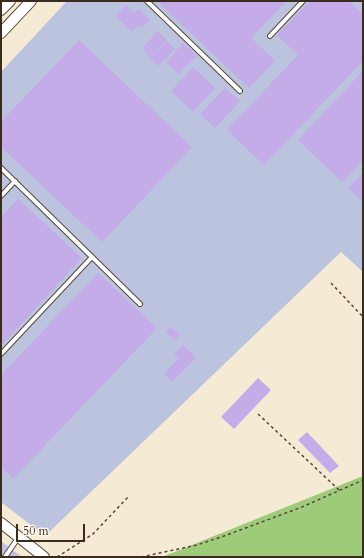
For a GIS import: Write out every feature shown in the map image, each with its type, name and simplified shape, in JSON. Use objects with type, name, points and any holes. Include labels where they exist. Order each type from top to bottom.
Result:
[{"type":"street","points":[[1,10],[10,1]]},
{"type":"street","points":[[1,33],[31,1]]},
{"type":"street","points":[[1,523],[44,557]]},
{"type":"lane","points":[[147,1],[240,90]]},
{"type":"lane","points":[[270,36],[303,1]]},
{"type":"lane","points":[[1,168],[140,304]]},
{"type":"lane","points":[[1,196],[15,182]]},
{"type":"lane","points":[[1,354],[92,257]]},
{"type":"lane","points":[[5,557],[19,537]]},
{"type":"path","points":[[331,283],[363,317]]},
{"type":"path","points":[[258,414],[340,490]]},
{"type":"path","points":[[140,557],[197,545],[224,536],[302,507],[363,480]]},
{"type":"path","points":[[58,557],[93,534],[129,496]]},
{"type":"shaded area","points":[[67,1],[363,1],[363,272],[341,252],[45,536],[1,502],[1,72]]},
{"type":"shaded area","points":[[1,541],[22,557],[1,557]]},
{"type":"green space","points":[[363,476],[363,557],[162,557]]},
{"type":"building","points":[[157,1],[287,1],[251,38],[275,61],[249,88]]},
{"type":"building","points":[[310,1],[349,1],[363,14],[363,61],[264,165],[227,130],[298,55],[277,35]]},
{"type":"building","points":[[126,5],[134,13],[139,9],[150,20],[142,28],[139,25],[132,32],[115,16]]},
{"type":"building","points":[[158,31],[167,40],[150,57],[142,48]]},
{"type":"building","points":[[79,40],[192,147],[102,242],[1,147],[1,122]]},
{"type":"building","points":[[167,41],[175,49],[158,66],[150,58]]},
{"type":"building","points":[[183,43],[197,56],[179,74],[166,62]]},
{"type":"building","points":[[193,67],[215,88],[193,112],[171,91]]},
{"type":"building","points":[[363,71],[363,160],[342,182],[298,140]]},
{"type":"building","points":[[225,88],[240,101],[215,128],[200,114]]},
{"type":"building","points":[[363,173],[363,202],[348,188]]},
{"type":"building","points":[[18,199],[82,258],[1,346],[1,217]]},
{"type":"building","points":[[98,273],[157,328],[13,479],[1,467],[1,375]]},
{"type":"building","points":[[170,327],[180,335],[175,340],[166,332]]},
{"type":"building","points":[[183,345],[196,358],[172,382],[164,374],[179,358],[174,354]]},
{"type":"building","points":[[258,378],[271,390],[234,429],[221,417]]},
{"type":"building","points":[[307,432],[339,466],[330,473],[298,440]]}]
